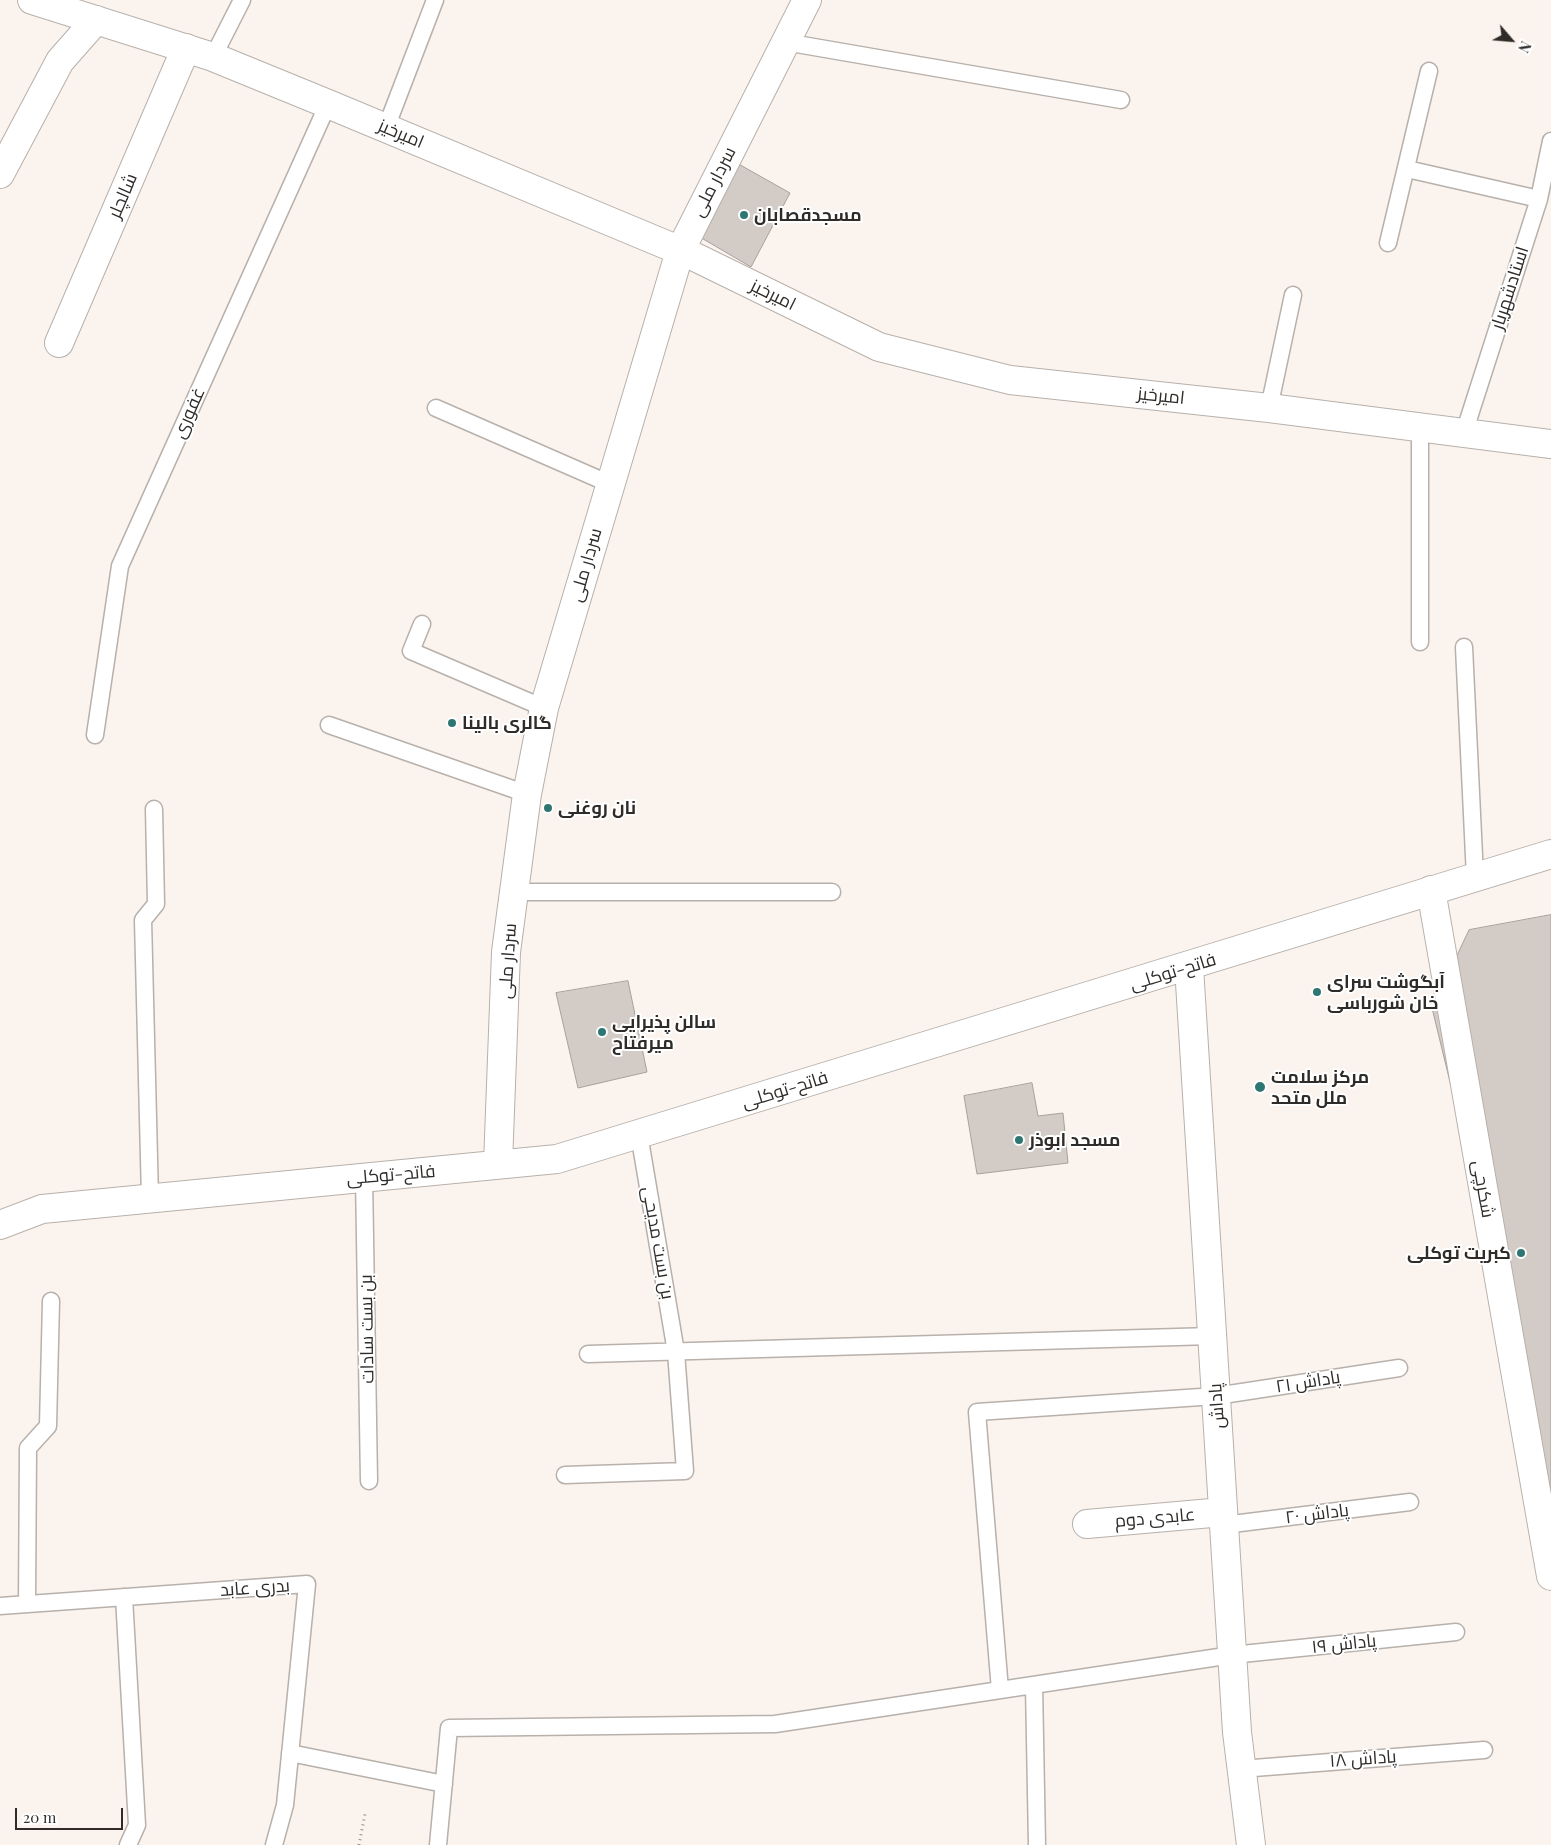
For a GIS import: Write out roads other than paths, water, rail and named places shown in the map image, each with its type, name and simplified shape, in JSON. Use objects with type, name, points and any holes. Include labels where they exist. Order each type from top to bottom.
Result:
[{"type":"street","name":"امیرخیز","points":[[32,0],[213,57],[328,104],[680,251],[879,347],[1010,380],[1269,408],[1551,444]]},
{"type":"street","name":"سردار ملی","points":[[498,1164],[506,952],[527,794],[544,708],[680,251],[807,0]]},
{"type":"street","points":[[0,174],[60,61],[96,20]]},
{"type":"street","name":"شالچلر","points":[[59,343],[186,48]]},
{"type":"street","name":"فاتح-توکلی","points":[[0,1225],[42,1209],[557,1159],[1189,967],[1551,854]]},
{"type":"street","name":"شکرچی","points":[[1431,890],[1551,1576]]},
{"type":"street","name":"پاداش","points":[[1189,967],[1232,1655],[1251,1845]]},
{"type":"street","name":"عابدی دوم","points":[[1087,1524],[1224,1519]]},
{"type":"lane","points":[[213,57],[242,0]]},
{"type":"lane","points":[[386,128],[435,0]]},
{"type":"lane","points":[[785,42],[1121,100]]},
{"type":"lane","points":[[1388,243],[1429,71]]},
{"type":"lane","name":"غفوری","points":[[95,735],[120,566],[328,104]]},
{"type":"lane","name":"استادشهریار","points":[[1464,433],[1539,199],[1551,141]]},
{"type":"lane","points":[[1407,169],[1539,199]]},
{"type":"lane","points":[[1269,408],[1292,295]]},
{"type":"lane","points":[[436,408],[610,484]]},
{"type":"lane","points":[[1420,427],[1420,642]]},
{"type":"lane","points":[[422,624],[411,652],[544,708]]},
{"type":"lane","points":[[1464,647],[1475,877]]},
{"type":"lane","points":[[329,725],[527,794]]},
{"type":"lane","points":[[150,1198],[143,920],[156,904],[154,809]]},
{"type":"lane","points":[[514,892],[832,892]]},
{"type":"lane","name":"بن بست مدیحی","points":[[565,1475],[685,1471],[676,1352],[639,1134]]},
{"type":"lane","name":"بن بست سادات","points":[[364,1177],[369,1480]]},
{"type":"lane","points":[[27,1604],[28,1448],[48,1426],[51,1301]]},
{"type":"lane","points":[[588,1354],[1212,1336]]},
{"type":"lane","name":"پاداش ۲۱","points":[[1000,1690],[977,1412],[1216,1396],[1399,1368]]},
{"type":"lane","name":"پاداش ۲۰","points":[[1224,1519],[1410,1502]]},
{"type":"lane","name":"بدری عابد","points":[[0,1606],[307,1584],[285,1805],[274,1845]]},
{"type":"lane","points":[[124,1597],[137,1826],[128,1845]]},
{"type":"lane","name":"پاداش ۱۹","points":[[444,1784],[450,1728],[775,1724],[1232,1655],[1456,1632]]},
{"type":"lane","points":[[1034,1685],[1037,1845]]},
{"type":"lane","name":"پاداش ۱۸","points":[[1242,1769],[1484,1750]]},
{"type":"lane","points":[[290,1753],[444,1784],[438,1845]]},
{"type":"place","name":"مسجدقصابان","points":[[744,215]]},
{"type":"place","name":"گالری بالینا","points":[[452,723]]},
{"type":"place","name":"نان روغنی","points":[[548,808]]},
{"type":"place","name":"آبگوشت سرای خان شورباسی","points":[[1317,992]]},
{"type":"place","name":"سالن پذیرایی میرفتاح","points":[[602,1032]]},
{"type":"place","name":"مرکز سلامت ملل متحد","points":[[1260,1087]]},
{"type":"place","name":"مسجد ابوذر","points":[[1019,1140]]},
{"type":"place","name":"کبریت توکلی","points":[[1521,1253]]}]
